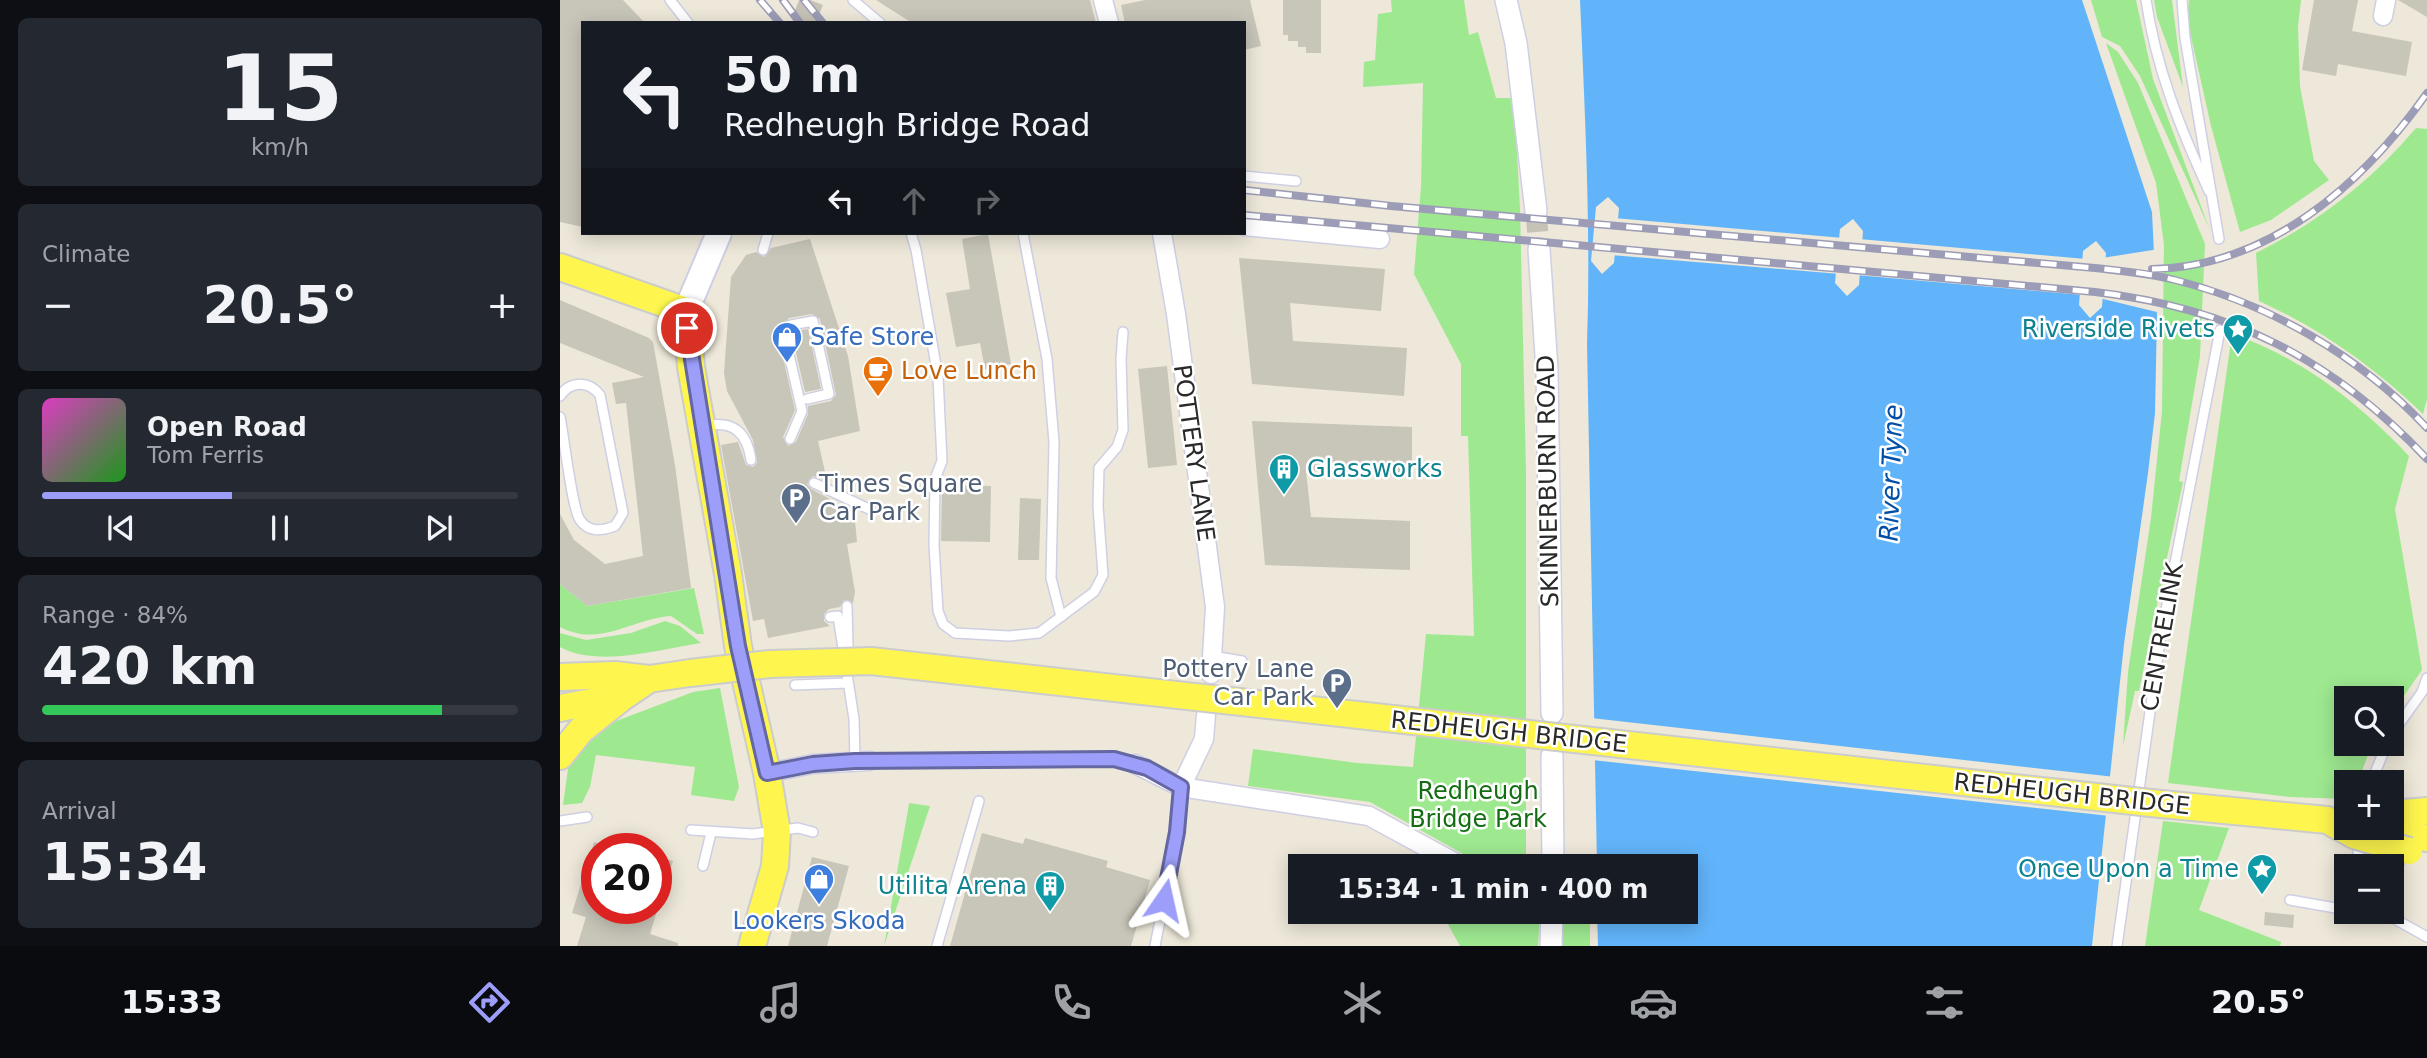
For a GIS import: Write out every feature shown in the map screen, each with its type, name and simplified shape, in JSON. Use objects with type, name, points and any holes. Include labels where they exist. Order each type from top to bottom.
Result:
[{"type":"main road","points":[[718,235],[686,311],[688,345],[744,678],[767,773],[777,832],[775,866],[752,946]]},
{"type":"main road","points":[[560,267],[686,311]]},
{"type":"main road","name":"REDHEUGH BRIDGE","points":[[649,679],[770,664],[871,661],[2151,803],[2334,819]]},
{"type":"main road","points":[[560,665],[572,678],[615,675],[649,679]]},
{"type":"main road","points":[[560,756],[581,730],[649,679]]},
{"type":"main road","points":[[560,708],[624,696]]},
{"type":"street","points":[[1506,0],[1516,43],[1536,211]]},
{"type":"street","points":[[1108,1],[1109,21]]},
{"type":"street","points":[[1246,226],[1380,239]]},
{"type":"street","name":"POTTERY LANE","points":[[1162,235],[1176,314],[1215,607],[1211,665]]},
{"type":"street","name":"SKINNERBURN ROAD","points":[[1539,249],[1547,370],[1552,713]]},
{"type":"street","points":[[1181,787],[1204,739],[1206,715]]},
{"type":"street","points":[[1552,756],[1553,854]]},
{"type":"street","points":[[767,773],[813,764],[863,761]]},
{"type":"street","points":[[1135,764],[1181,787],[1369,816],[1439,854]]},
{"type":"street","points":[[1550,946],[1551,924]]},
{"type":"lane","points":[[670,0],[686,21]]},
{"type":"lane","points":[[853,0],[878,21]]},
{"type":"lane","points":[[2146,0],[2157,61],[2169,97],[2214,202]]},
{"type":"lane","points":[[2182,0],[2185,38],[2219,239]]},
{"type":"lane","points":[[1246,176],[1296,181]]},
{"type":"lane","points":[[763,250],[767,235]]},
{"type":"lane","points":[[911,235],[938,377],[942,461],[935,479],[934,545],[938,611],[943,624],[955,633],[1039,633],[1094,592],[1103,575],[1098,506],[1099,468],[1116,447],[1123,430],[1123,332]]},
{"type":"lane","points":[[1023,235],[1047,359],[1054,442],[1051,578],[1061,617]]},
{"type":"lane","points":[[790,439],[802,411],[784,333],[791,325],[813,321],[830,394],[807,399]]},
{"type":"lane","name":"CENTRELINK","points":[[2117,946],[2153,681],[2220,330]]},
{"type":"lane","points":[[560,396],[568,386],[581,384],[592,387],[600,395],[623,513],[615,526],[600,531],[591,529],[578,517],[560,417]]},
{"type":"lane","points":[[701,427],[718,423],[729,425],[738,431],[749,447],[751,460]]},
{"type":"lane","points":[[814,482],[871,510]]},
{"type":"lane","points":[[847,606],[848,683]]},
{"type":"lane","points":[[830,617],[838,616],[863,761],[1114,759],[1135,764]]},
{"type":"lane","points":[[1211,665],[1242,661]]},
{"type":"lane","points":[[2404,717],[2422,692],[2427,678]]},
{"type":"lane","points":[[795,685],[848,683]]},
{"type":"lane","points":[[1155,946],[1177,832],[1181,787]]},
{"type":"lane","points":[[937,946],[979,801]]},
{"type":"lane","points":[[560,821],[587,817]]},
{"type":"lane","points":[[691,830],[753,835],[798,828],[813,832]]},
{"type":"lane","points":[[703,866],[711,833]]},
{"type":"lane","points":[[2290,900],[2334,908]]},
{"type":"lane","points":[[2403,924],[2427,937]]},
{"type":"green space","name":"Redheugh Bridge Park","points":[[1391,0],[1464,0],[1469,35],[1478,32],[1496,98],[1514,98],[1520,208],[1526,471],[1526,854],[1463,854],[1370,802],[1248,786],[1253,749],[1357,763],[1413,767],[1426,634],[1474,636],[1468,436],[1461,436],[1461,364],[1414,274],[1421,187],[1423,83],[1363,87],[1364,62],[1375,60],[1378,14],[1392,12]]},
{"type":"green space","points":[[2091,0],[2136,0],[2153,79],[2210,230],[2140,76],[2120,46],[2102,37]]},
{"type":"green space","points":[[2154,0],[2172,0],[2183,87],[2157,17]]},
{"type":"green space","points":[[2189,0],[2301,0],[2298,26],[2300,86],[2314,161],[2329,180],[2271,220],[2240,232],[2211,126],[2187,19]]},
{"type":"green space","points":[[2106,43],[2118,52],[2138,83],[2205,244],[2200,356],[2179,481],[2183,482],[2139,691],[2135,691],[2123,746],[2128,672],[2151,518],[2162,411],[2164,245],[2156,183]]},
{"type":"green space","points":[[2416,128],[2427,129],[2427,399],[2423,414],[2346,350],[2259,301],[2256,253],[2301,228],[2343,199],[2381,166]]},
{"type":"green space","points":[[2232,334],[2282,355],[2328,384],[2371,419],[2409,456],[2395,509],[2422,670],[2404,696],[2404,686],[2334,686],[2334,756],[2368,756],[2362,770],[2334,770],[2334,799],[2290,797],[2168,783]]},
{"type":"green space","points":[[560,584],[587,606],[694,588],[704,634],[697,634],[671,616],[602,634],[575,633],[560,627]]},
{"type":"green space","points":[[665,621],[680,626],[701,643],[611,657],[575,653],[560,647],[560,633],[586,640],[631,633]]},
{"type":"green space","points":[[720,688],[739,787],[734,801],[691,795],[695,767],[596,755],[590,787],[582,803],[563,805],[568,769],[579,752],[603,726],[693,692]]},
{"type":"green space","points":[[909,804],[930,806],[884,946]]},
{"type":"green space","points":[[2163,821],[2229,828],[2199,910],[2281,942],[2280,946],[2145,946]]},
{"type":"green space","points":[[1448,924],[1539,924],[1538,946],[1460,946]]},
{"type":"green space","points":[[1552,924],[1590,924],[1590,946],[1551,946]]},
{"type":"water","name":"River Tyne","points":[[1580,0],[2082,0],[2152,212],[2157,316],[2155,413],[2124,644],[2092,946],[1598,946],[1597,924],[1698,924],[1698,854],[1597,854],[1585,129]],"holes":[[[1608,197],[1619,208],[1614,263],[1602,274],[1591,261],[1596,207]],[[1853,219],[1863,231],[1859,285],[1847,296],[1835,283],[1840,229]],[[2096,241],[2106,253],[2102,307],[2090,318],[2079,305],[2083,251]]]},
{"type":"pier","points":[[1614,218],[1843,238],[1840,274],[1611,255]]},
{"type":"pier","points":[[1859,239],[2086,259],[2083,295],[1856,275]]},
{"type":"pier","points":[[2159,249],[2161,313],[2099,298],[2102,258]]},
{"type":"pier","points":[[1591,718],[2115,777],[2110,816],[1592,760]]},
{"type":"building","points":[[560,0],[623,0],[643,21],[581,21],[581,227],[560,222]]},
{"type":"building","points":[[876,0],[1090,0],[1095,21],[909,21]]},
{"type":"building","points":[[1145,0],[1250,0],[1261,46],[1246,50],[1246,21],[1125,21],[1121,5]]},
{"type":"building","points":[[1283,0],[1321,0],[1321,53],[1306,53],[1306,47],[1298,47],[1298,41],[1288,41],[1288,35],[1283,35]]},
{"type":"building","points":[[2314,0],[2358,0],[2352,31],[2412,42],[2406,76],[2338,64],[2336,76],[2302,70]]},
{"type":"building","points":[[2398,0],[2427,0],[2427,17]]},
{"type":"building","points":[[988,235],[1011,364],[985,369],[980,343],[956,347],[946,293],[970,289],[962,239]]},
{"type":"building","points":[[810,239],[848,356],[860,431],[818,441],[827,481],[813,476],[807,484],[830,499],[833,508],[845,505],[854,510],[857,542],[847,544],[855,592],[853,603],[844,600],[840,607],[829,609],[824,614],[824,621],[830,626],[768,638],[764,619],[753,621],[721,445],[738,442],[746,465],[753,467],[757,463],[753,440],[727,391],[724,373],[731,277],[746,255],[756,252],[764,257],[771,248]],"holes":[[[812,314],[820,319],[836,395],[831,401],[808,406],[808,414],[796,442],[788,446],[783,437],[795,410],[777,332],[789,318]]]},
{"type":"building","name":"Glassworks","points":[[1239,258],[1385,269],[1381,311],[1290,303],[1293,341],[1407,348],[1404,396],[1252,384]]},
{"type":"building","points":[[560,300],[653,342],[675,465],[691,588],[587,606],[560,584],[560,514],[574,540],[605,564],[643,556],[626,403],[616,404],[612,383],[644,377],[560,343]]},
{"type":"building","points":[[808,329],[821,389],[805,392],[792,335],[795,331]]},
{"type":"building","points":[[1167,366],[1177,465],[1148,468],[1138,369]]},
{"type":"building","name":"Glassworks","points":[[1252,421],[1412,427],[1412,476],[1306,471],[1311,517],[1410,521],[1410,570],[1265,565]]},
{"type":"building","points":[[942,485],[991,486],[990,542],[941,541]]},
{"type":"building","points":[[1020,498],[1041,499],[1039,560],[1018,560]]},
{"type":"building","name":"Utilita Arena","points":[[982,833],[1023,844],[1025,838],[1108,861],[1106,867],[1150,880],[1131,946],[950,946]]},
{"type":"building","name":"Lookers Skoda","points":[[812,857],[849,866],[827,946],[788,946]]},
{"type":"building","points":[[581,884],[581,916],[572,913]]},
{"type":"building","points":[[2265,912],[2294,915],[2293,928],[2264,925]]},
{"type":"building","points":[[584,924],[653,924],[650,934],[678,943],[678,946],[577,946]]},
{"type":"tunnel","points":[[804,21],[812,0]]},
{"type":"tunnel","points":[[1536,211],[1539,249]]},
{"type":"railway","points":[[760,0],[778,21]]},
{"type":"railway","points":[[783,0],[799,21]]},
{"type":"railway","points":[[804,0],[821,21]]},
{"type":"railway","points":[[2152,269],[2195,265],[2235,253],[2274,236],[2309,214],[2343,188],[2373,159],[2402,127],[2427,93]]},
{"type":"railway","points":[[1246,190],[1391,206],[2095,268],[2175,280],[2245,303],[2312,336],[2373,378],[2427,428]]},
{"type":"railway","points":[[1246,215],[2095,292],[2144,300],[2191,311],[2235,326],[2277,344],[2317,366],[2355,393],[2427,459]]},
{"type":"place","name":"Riverside Rivets","points":[[2238,356]]},
{"type":"place","name":"Safe Store","points":[[787,364]]},
{"type":"place","name":"Love Lunch","points":[[878,398]]},
{"type":"place","name":"Glassworks","points":[[1284,496]]},
{"type":"place","name":"Times Square Car Park","points":[[796,525]]},
{"type":"place","name":"Pottery Lane Car Park","points":[[1337,710]]},
{"type":"place","name":"Once Upon a Time","points":[[2262,896]]},
{"type":"place","name":"Lookers Skoda","points":[[819,906]]},
{"type":"place","name":"Utilita Arena","points":[[1050,913]]},
{"type":"route","points":[[687,328],[691,367],[738,646],[767,773],[813,764],[855,761],[1114,759],[1135,764],[1156,772],[1181,787],[1177,832],[1164,900]]}]
